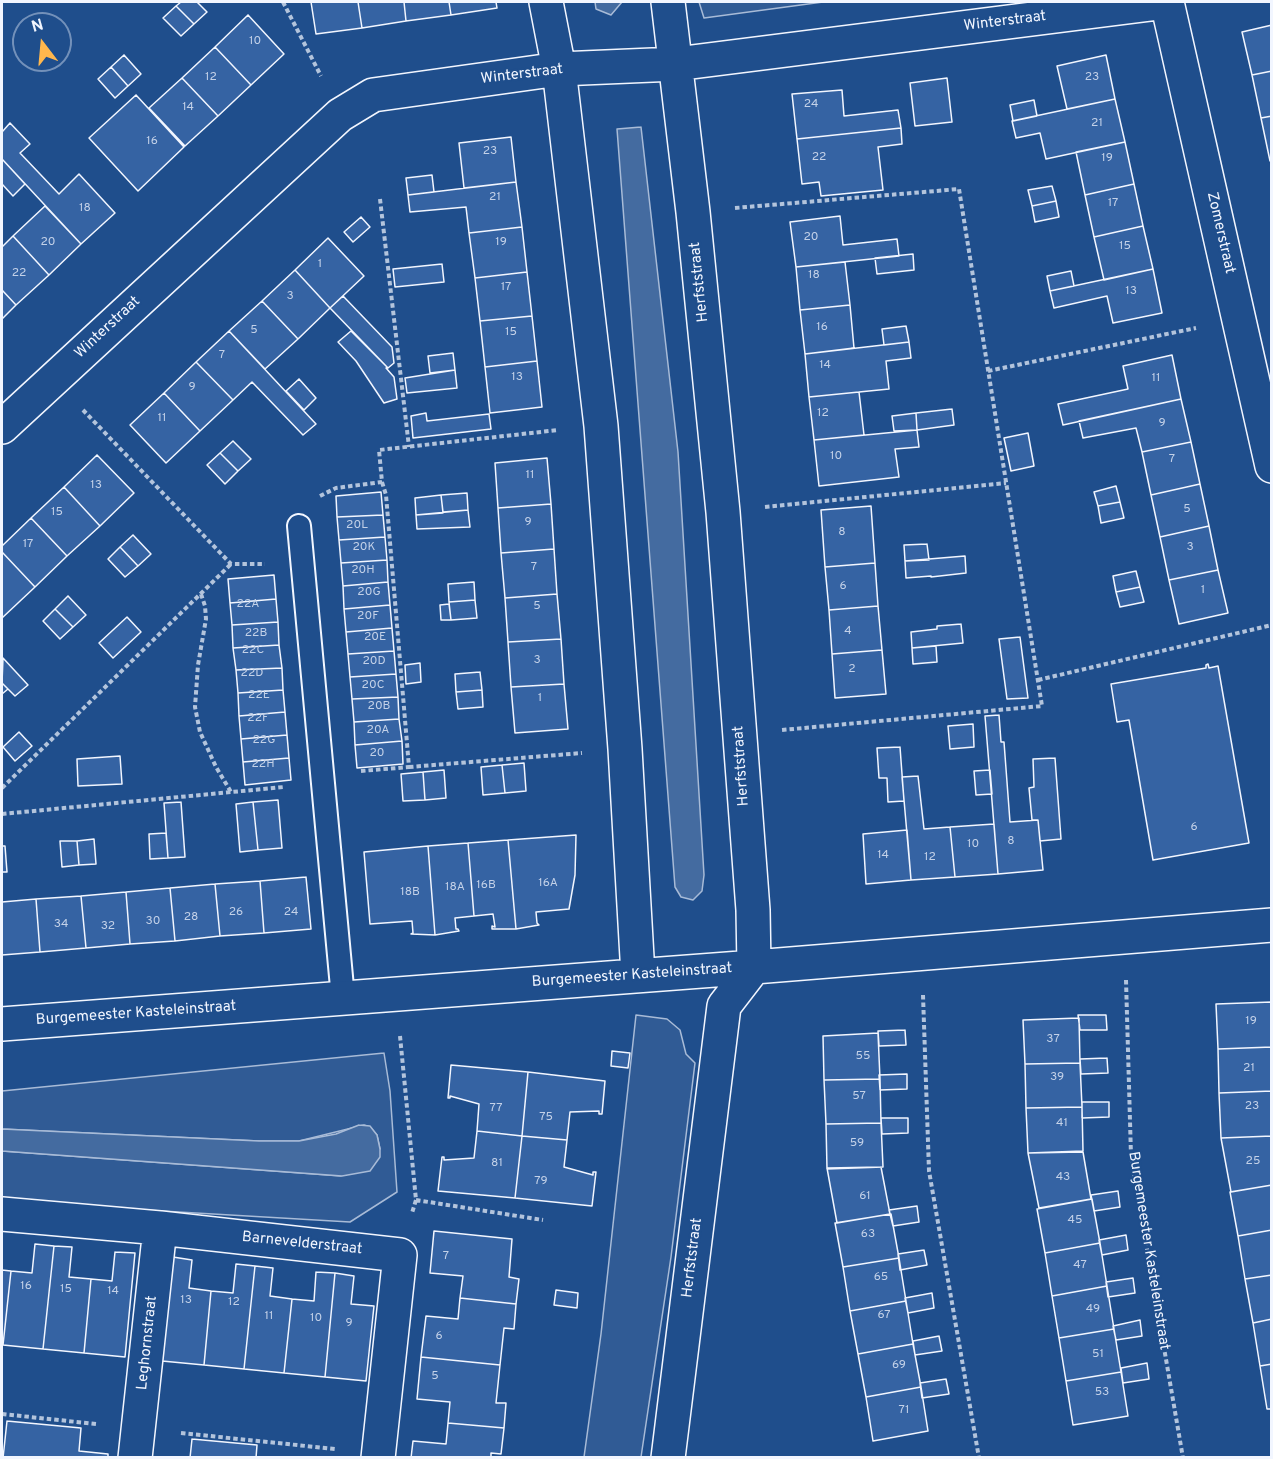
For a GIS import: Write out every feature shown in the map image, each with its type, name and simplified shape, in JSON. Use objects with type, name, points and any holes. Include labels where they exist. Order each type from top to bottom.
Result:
[{"type":"street","points":[[546,2],[559,69],[601,426],[625,749],[638,975]]},
{"type":"street","name":"Herfststraat","points":[[668,2],[693,212],[723,512],[753,910],[753,967],[724,1006],[668,1458]]},
{"type":"street","name":"Winterstraat","points":[[2,427],[340,115],[373,95],[559,69],[676,64],[1167,2]]},
{"type":"street","name":"Zomerstraat","points":[[1167,2],[1272,466]]},
{"type":"street","name":"Burgemeester Kasteleinstraat","points":[[2,1024],[1272,925]]},
{"type":"street","name":"Barnevelderstraat","points":[[2,1214],[160,1228],[400,1255]]},
{"type":"street","name":"Leghornstraat","points":[[137,1443],[160,1228]]},
{"type":"street","points":[[379,1456],[400,1255]]},
{"type":"lane","points":[[299,526],[343,998]]},
{"type":"path","points":[[284,2],[340,115]]},
{"type":"path","points":[[693,212],[959,189],[1042,706],[740,734]]},
{"type":"path","points":[[380,199],[409,447]]},
{"type":"path","points":[[988,371],[1240,319]]},
{"type":"path","points":[[53,379],[231,564]]},
{"type":"path","points":[[410,767],[386,495],[382,482],[379,450],[601,426]]},
{"type":"path","points":[[299,526],[319,496],[336,488],[382,482]]},
{"type":"path","points":[[723,512],[1006,483]]},
{"type":"path","points":[[2,788],[231,564],[303,563]]},
{"type":"path","points":[[201,594],[206,619],[198,666],[195,707],[200,732],[216,767],[231,792]]},
{"type":"path","points":[[1038,680],[1272,625]]},
{"type":"path","points":[[2,814],[231,792],[410,767],[625,749]]},
{"type":"path","name":"Burgemeester Kasteleinstraat","points":[[1124,936],[1131,1156],[1183,1458]]},
{"type":"path","points":[[921,953],[929,1171],[979,1458]]},
{"type":"path","points":[[396,993],[416,1200],[400,1255]]},
{"type":"path","points":[[416,1200],[543,1220]]},
{"type":"path","points":[[2,1414],[137,1443],[379,1456]]},
{"type":"shaded area","points":[[595,2],[622,2],[611,15],[596,9]]},
{"type":"shaded area","points":[[699,2],[823,2],[704,18]]},
{"type":"shaded area","points":[[641,127],[678,452],[704,875],[702,891],[693,900],[681,897],[675,887],[617,129]]},
{"type":"shaded area","points":[[636,1015],[667,1019],[680,1030],[686,1054],[695,1063],[671,1257],[641,1457],[584,1457],[601,1334]]},
{"type":"shaded area","points":[[384,1053],[390,1091],[397,1192],[350,1222],[2,1200],[2,1151],[341,1176],[380,1149],[377,1135],[370,1127],[364,1125],[299,1141],[2,1129],[2,1091]]},
{"type":"shaded area","points":[[359,1125],[370,1126],[377,1135],[380,1157],[370,1171],[342,1176],[2,1151],[2,1129],[299,1141],[336,1134]]},
{"type":"building","points":[[181,2],[197,2],[207,12],[194,24],[176,6]]},
{"type":"building","points":[[311,2],[358,2],[362,28],[316,34]]},
{"type":"building","points":[[358,2],[404,2],[406,21],[362,28]]},
{"type":"building","points":[[404,2],[449,2],[451,15],[406,21]]},
{"type":"building","points":[[449,2],[496,2],[497,8],[451,15]]},
{"type":"building","points":[[176,6],[194,24],[181,36],[163,18]]},
{"type":"building","points":[[248,15],[284,54],[251,85],[215,47]]},
{"type":"building","points":[[1272,25],[1272,71],[1252,75],[1242,32]]},
{"type":"building","points":[[215,47],[251,85],[218,116],[182,78]]},
{"type":"building","points":[[124,55],[141,74],[128,86],[111,67]]},
{"type":"building","points":[[1106,55],[1115,99],[1067,109],[1057,66]]},
{"type":"building","points":[[111,67],[128,86],[115,98],[98,79]]},
{"type":"building","points":[[1272,71],[1272,116],[1261,118],[1252,75]]},
{"type":"building","points":[[182,78],[218,116],[185,146],[149,108]]},
{"type":"building","points":[[947,78],[952,122],[915,126],[910,83]]},
{"type":"building","points":[[842,90],[844,116],[898,110],[901,128],[797,139],[792,94]]},
{"type":"building","points":[[136,95],[184,147],[138,191],[89,138]]},
{"type":"building","points":[[1115,99],[1125,142],[1046,159],[1040,133],[1016,138],[1012,121]]},
{"type":"building","points":[[1034,100],[1037,116],[1013,121],[1010,105]]},
{"type":"building","points":[[1272,116],[1272,160],[1270,161],[1261,118]]},
{"type":"building","points":[[10,123],[30,144],[20,153],[59,194],[79,174],[115,213],[81,244],[2,159],[2,132]]},
{"type":"building","points":[[901,128],[902,144],[878,147],[883,190],[821,196],[819,182],[802,184],[797,139]]},
{"type":"building","points":[[511,137],[516,182],[464,188],[459,143]]},
{"type":"building","points":[[1125,142],[1134,184],[1085,195],[1076,152]]},
{"type":"building","points":[[2,159],[25,184],[13,196],[2,184]]},
{"type":"building","points":[[432,175],[434,192],[408,195],[406,178]]},
{"type":"building","points":[[516,182],[522,227],[469,233],[466,207],[410,212],[408,195]]},
{"type":"building","points":[[1134,184],[1143,226],[1094,237],[1085,195]]},
{"type":"building","points":[[1052,186],[1056,201],[1032,206],[1028,190]]},
{"type":"building","points":[[1056,201],[1059,217],[1035,222],[1032,206]]},
{"type":"building","points":[[45,206],[81,244],[49,275],[13,236]]},
{"type":"building","points":[[840,216],[843,245],[897,239],[899,256],[796,267],[790,222]]},
{"type":"building","points":[[361,217],[370,227],[353,242],[344,232]]},
{"type":"building","points":[[1143,226],[1153,269],[1104,280],[1094,237]]},
{"type":"building","points":[[522,227],[527,272],[475,278],[469,233]]},
{"type":"building","points":[[13,236],[49,275],[16,305],[2,290],[2,247]]},
{"type":"building","points":[[328,238],[364,276],[330,308],[295,270]]},
{"type":"building","points":[[913,254],[914,270],[877,274],[875,258]]},
{"type":"building","points":[[845,262],[850,305],[800,310],[796,267]]},
{"type":"building","points":[[442,264],[444,282],[395,287],[393,269]]},
{"type":"building","points":[[1153,269],[1162,313],[1113,323],[1107,296],[1054,308],[1050,291]]},
{"type":"building","points":[[295,270],[330,308],[298,339],[262,301]]},
{"type":"building","points":[[1071,271],[1074,286],[1050,291],[1047,276]]},
{"type":"building","points":[[527,272],[532,316],[480,321],[475,278]]},
{"type":"building","points":[[2,290],[16,305],[2,319]]},
{"type":"building","points":[[343,296],[392,347],[394,363],[388,368],[330,308]]},
{"type":"building","points":[[262,301],[298,339],[265,369],[229,331]]},
{"type":"building","points":[[850,305],[854,348],[805,354],[800,310]]},
{"type":"building","points":[[532,316],[537,361],[485,367],[480,321]]},
{"type":"building","points":[[906,326],[909,342],[884,345],[882,329]]},
{"type":"building","points":[[229,331],[316,424],[303,435],[252,382],[233,400],[196,362]]},
{"type":"building","points":[[351,331],[388,368],[386,368],[394,377],[397,399],[384,403],[356,361],[338,342]]},
{"type":"building","points":[[909,342],[911,358],[886,361],[889,389],[809,397],[805,354]]},
{"type":"building","points":[[453,353],[455,370],[430,373],[428,356]]},
{"type":"building","points":[[1172,355],[1181,399],[1063,425],[1058,404],[1128,389],[1123,366]]},
{"type":"building","points":[[537,361],[542,407],[490,413],[485,367]]},
{"type":"building","points":[[196,362],[233,400],[200,431],[164,393]]},
{"type":"building","points":[[455,370],[457,388],[407,393],[405,378]]},
{"type":"building","points":[[299,379],[316,398],[304,410],[286,391]]},
{"type":"building","points":[[859,392],[864,435],[814,440],[809,397]]},
{"type":"building","points":[[164,393],[200,431],[166,463],[130,425]]},
{"type":"building","points":[[1181,399],[1191,442],[1142,452],[1136,428],[1083,438],[1079,421]]},
{"type":"building","points":[[952,409],[954,425],[917,430],[916,413]]},
{"type":"building","points":[[426,413],[427,421],[489,414],[491,429],[413,438],[411,416]]},
{"type":"building","points":[[916,413],[917,430],[894,431],[892,416]]},
{"type":"building","points":[[917,430],[919,447],[895,449],[899,477],[819,486],[814,440]]},
{"type":"building","points":[[1028,433],[1034,466],[1011,471],[1004,438]]},
{"type":"building","points":[[233,441],[251,459],[238,471],[220,453]]},
{"type":"building","points":[[1191,442],[1200,484],[1151,495],[1142,452]]},
{"type":"building","points":[[220,453],[238,471],[225,484],[207,465]]},
{"type":"building","points":[[97,455],[134,493],[100,526],[64,487]]},
{"type":"building","points":[[547,458],[551,504],[498,508],[495,463]]},
{"type":"building","points":[[1200,484],[1209,526],[1160,537],[1151,495]]},
{"type":"building","points":[[1116,486],[1120,502],[1098,506],[1094,492]]},
{"type":"building","points":[[64,487],[100,526],[67,556],[31,518]]},
{"type":"building","points":[[381,492],[383,515],[337,517],[336,496]]},
{"type":"building","points":[[467,493],[468,510],[443,512],[441,495]]},
{"type":"building","points":[[441,495],[443,513],[416,515],[415,498]]},
{"type":"building","points":[[1120,502],[1124,518],[1101,523],[1098,506]]},
{"type":"building","points":[[551,504],[554,549],[501,553],[498,508]]},
{"type":"building","points":[[871,506],[875,563],[825,567],[821,510]]},
{"type":"building","points":[[468,510],[470,527],[417,529],[416,515]]},
{"type":"building","points":[[383,515],[385,537],[339,540],[337,517]]},
{"type":"building","points":[[31,518],[67,556],[35,587],[2,552],[2,546]]},
{"type":"building","points":[[1209,526],[1218,570],[1169,580],[1160,537]]},
{"type":"building","points":[[133,535],[151,554],[138,566],[120,547]]},
{"type":"building","points":[[385,537],[387,560],[341,563],[339,540]]},
{"type":"building","points":[[927,544],[929,560],[905,561],[904,545]]},
{"type":"building","points":[[120,547],[138,566],[125,577],[108,559]]},
{"type":"building","points":[[554,549],[557,594],[505,598],[501,553]]},
{"type":"building","points":[[2,552],[35,587],[2,618]]},
{"type":"building","points":[[965,556],[966,573],[906,578],[905,561]]},
{"type":"building","points":[[387,560],[388,582],[343,586],[341,563]]},
{"type":"building","points":[[875,563],[878,606],[829,610],[825,567]]},
{"type":"building","points":[[1218,570],[1228,613],[1179,624],[1169,580]]},
{"type":"building","points":[[1136,571],[1140,587],[1116,592],[1113,576]]},
{"type":"building","points":[[274,575],[276,599],[230,603],[228,579]]},
{"type":"building","points":[[388,582],[390,605],[344,609],[343,586]]},
{"type":"building","points":[[474,582],[475,600],[449,602],[448,584]]},
{"type":"building","points":[[1140,587],[1144,602],[1120,607],[1116,592]]},
{"type":"building","points":[[557,594],[561,639],[508,642],[505,598]]},
{"type":"building","points":[[68,596],[86,615],[73,627],[55,609]]},
{"type":"building","points":[[276,599],[278,622],[232,625],[230,603]]},
{"type":"building","points":[[475,600],[477,618],[451,620],[449,602]]},
{"type":"building","points":[[449,604],[451,620],[441,620],[440,605]]},
{"type":"building","points":[[390,605],[392,628],[346,632],[344,609]]},
{"type":"building","points":[[878,606],[882,650],[832,654],[829,610]]},
{"type":"building","points":[[55,609],[73,627],[60,639],[43,621]]},
{"type":"building","points":[[127,617],[141,632],[113,658],[99,643]]},
{"type":"building","points":[[278,622],[279,645],[233,648],[232,625]]},
{"type":"building","points":[[961,624],[963,643],[912,648],[911,632],[937,629],[937,626]]},
{"type":"building","points":[[392,628],[394,651],[348,654],[346,632]]},
{"type":"building","points":[[1020,637],[1028,698],[1007,699],[999,639]]},
{"type":"building","points":[[561,639],[564,684],[511,687],[508,642]]},
{"type":"building","points":[[279,645],[282,668],[236,670],[233,648]]},
{"type":"building","points":[[936,646],[937,662],[913,664],[912,648]]},
{"type":"building","points":[[882,650],[886,694],[835,698],[832,654]]},
{"type":"building","points":[[394,651],[396,674],[350,677],[348,654]]},
{"type":"building","points":[[3,658],[28,685],[15,696],[2,683]]},
{"type":"building","points":[[420,663],[421,682],[406,684],[405,665]]},
{"type":"building","points":[[1208,664],[1209,668],[1218,666],[1249,843],[1153,860],[1129,720],[1117,722],[1111,684],[1206,668]]},
{"type":"building","points":[[282,668],[283,690],[238,693],[236,670]]},
{"type":"building","points":[[480,672],[482,690],[456,692],[455,674]]},
{"type":"building","points":[[396,674],[398,697],[352,699],[350,677]]},
{"type":"building","points":[[2,683],[8,689],[2,694]]},
{"type":"building","points":[[564,684],[568,729],[515,733],[511,687]]},
{"type":"building","points":[[283,690],[285,712],[239,716],[238,693]]},
{"type":"building","points":[[482,690],[483,707],[458,709],[456,692]]},
{"type":"building","points":[[398,697],[399,719],[354,722],[352,699]]},
{"type":"building","points":[[285,712],[287,735],[241,739],[239,716]]},
{"type":"building","points":[[999,715],[1001,742],[1004,742],[1010,822],[1038,820],[1043,870],[998,874],[985,716]]},
{"type":"building","points":[[399,719],[402,741],[355,745],[354,722]]},
{"type":"building","points":[[973,724],[974,747],[950,749],[948,726]]},
{"type":"building","points":[[19,732],[32,746],[15,761],[3,747]]},
{"type":"building","points":[[287,735],[289,758],[243,762],[241,739]]},
{"type":"building","points":[[402,741],[403,764],[357,768],[355,745]]},
{"type":"building","points":[[900,747],[904,801],[888,802],[887,778],[879,778],[877,748]]},
{"type":"building","points":[[120,756],[122,784],[78,786],[77,759]]},
{"type":"building","points":[[289,758],[291,780],[245,785],[243,762]]},
{"type":"building","points":[[1055,758],[1061,839],[1040,841],[1038,820],[1032,820],[1029,788],[1034,787],[1033,759]]},
{"type":"building","points":[[524,763],[526,791],[505,793],[502,765]]},
{"type":"building","points":[[502,765],[505,793],[483,795],[481,767]]},
{"type":"building","points":[[444,770],[446,798],[425,800],[423,772]]},
{"type":"building","points":[[990,770],[992,794],[976,795],[974,771]]},
{"type":"building","points":[[423,772],[425,800],[403,801],[401,774]]},
{"type":"building","points":[[918,776],[924,829],[950,827],[955,877],[911,880],[902,777]]},
{"type":"building","points":[[278,800],[282,848],[258,850],[253,802]]},
{"type":"building","points":[[181,802],[185,857],[168,858],[164,803]]},
{"type":"building","points":[[253,802],[258,850],[240,852],[236,804]]},
{"type":"building","points":[[994,824],[998,874],[955,877],[950,827]]},
{"type":"building","points":[[907,830],[911,880],[866,884],[863,834]]},
{"type":"building","points":[[166,833],[168,858],[150,859],[149,834]]},
{"type":"building","points":[[576,835],[575,875],[569,909],[536,912],[539,925],[516,929],[508,840]]},
{"type":"building","points":[[94,839],[96,864],[79,865],[77,841]]},
{"type":"building","points":[[508,840],[516,929],[492,929],[492,926],[495,927],[493,914],[474,916],[468,843]]},
{"type":"building","points":[[60,841],[77,841],[79,865],[62,867]]},
{"type":"building","points":[[468,843],[474,916],[455,918],[456,929],[459,931],[435,935],[428,846]]},
{"type":"building","points":[[2,846],[5,846],[7,872],[2,872]]},
{"type":"building","points":[[428,846],[435,935],[411,934],[413,933],[412,921],[370,924],[364,852]]},
{"type":"building","points":[[306,877],[311,929],[264,933],[260,881]]},
{"type":"building","points":[[260,881],[264,933],[220,936],[215,884]]},
{"type":"building","points":[[215,884],[220,936],[175,941],[170,888]]},
{"type":"building","points":[[170,888],[175,941],[130,944],[126,892]]},
{"type":"building","points":[[126,892],[130,944],[86,948],[81,896]]},
{"type":"building","points":[[81,896],[86,948],[40,952],[36,899]]},
{"type":"building","points":[[36,899],[40,952],[2,955],[2,902]]},
{"type":"building","points":[[1272,1002],[1272,1047],[1218,1049],[1216,1004]]},
{"type":"building","points":[[1078,1015],[1106,1015],[1107,1030],[1080,1030]]},
{"type":"building","points":[[1079,1018],[1080,1063],[1025,1064],[1023,1020]]},
{"type":"building","points":[[905,1030],[906,1045],[879,1046],[878,1031]]},
{"type":"building","points":[[878,1033],[880,1079],[824,1080],[823,1036]]},
{"type":"building","points":[[1272,1047],[1272,1091],[1219,1093],[1218,1049]]},
{"type":"building","points":[[612,1051],[630,1053],[628,1068],[611,1066]]},
{"type":"building","points":[[1107,1058],[1108,1073],[1081,1074],[1080,1059]]},
{"type":"building","points":[[1080,1063],[1082,1107],[1026,1108],[1025,1064]]},
{"type":"building","points":[[451,1065],[528,1072],[522,1136],[477,1131],[479,1104],[450,1096],[448,1098]]},
{"type":"building","points":[[528,1072],[605,1081],[602,1114],[599,1114],[599,1111],[570,1112],[567,1140],[522,1136]]},
{"type":"building","points":[[907,1074],[907,1089],[880,1090],[879,1075]]},
{"type":"building","points":[[880,1079],[881,1123],[826,1124],[824,1080]]},
{"type":"building","points":[[1272,1091],[1272,1136],[1221,1138],[1219,1093]]},
{"type":"building","points":[[1082,1102],[1109,1102],[1109,1117],[1082,1118]]},
{"type":"building","points":[[1082,1107],[1083,1151],[1028,1153],[1026,1108]]},
{"type":"building","points":[[881,1118],[908,1118],[908,1133],[882,1134]]},
{"type":"building","points":[[881,1123],[883,1167],[827,1169],[826,1124]]},
{"type":"building","points":[[477,1131],[522,1136],[515,1198],[438,1191],[442,1157],[444,1160],[474,1158]]},
{"type":"building","points":[[522,1136],[567,1140],[564,1167],[593,1175],[593,1172],[596,1172],[592,1206],[515,1198]]},
{"type":"building","points":[[1272,1136],[1272,1185],[1231,1192],[1221,1138]]},
{"type":"building","points":[[1083,1152],[1091,1199],[1039,1208],[1028,1153]]},
{"type":"building","points":[[881,1167],[890,1214],[837,1223],[827,1168]]},
{"type":"building","points":[[1272,1185],[1272,1230],[1238,1236],[1230,1192]]},
{"type":"building","points":[[1118,1191],[1120,1207],[1094,1211],[1091,1195]]},
{"type":"building","points":[[1092,1199],[1100,1243],[1045,1253],[1037,1209]]},
{"type":"building","points":[[917,1206],[919,1222],[893,1226],[889,1210]]},
{"type":"building","points":[[891,1214],[899,1258],[843,1267],[835,1223]]},
{"type":"building","points":[[1272,1230],[1272,1275],[1245,1279],[1238,1236]]},
{"type":"building","points":[[434,1231],[512,1239],[509,1277],[519,1279],[516,1304],[460,1298],[463,1276],[430,1273]]},
{"type":"building","points":[[1126,1235],[1128,1250],[1102,1255],[1099,1240]]},
{"type":"building","points":[[1100,1243],[1107,1286],[1052,1296],[1045,1253]]},
{"type":"building","points":[[35,1244],[54,1246],[43,1349],[3,1345],[11,1271],[32,1273]]},
{"type":"building","points":[[54,1246],[72,1247],[69,1277],[91,1279],[84,1353],[43,1349]]},
{"type":"building","points":[[924,1250],[927,1265],[900,1270],[898,1254]]},
{"type":"building","points":[[115,1252],[135,1253],[125,1357],[84,1353],[91,1279],[112,1281]]},
{"type":"building","points":[[173,1257],[192,1260],[189,1288],[211,1291],[204,1365],[162,1361]]},
{"type":"building","points":[[899,1258],[906,1301],[850,1311],[843,1267]]},
{"type":"building","points":[[236,1264],[255,1266],[244,1369],[204,1365],[211,1291],[233,1293]]},
{"type":"building","points":[[255,1266],[273,1268],[270,1296],[292,1299],[284,1373],[244,1369]]},
{"type":"building","points":[[2,1270],[11,1271],[3,1345],[2,1345]]},
{"type":"building","points":[[316,1272],[335,1273],[325,1377],[284,1373],[292,1299],[314,1301]]},
{"type":"building","points":[[335,1273],[354,1276],[351,1304],[374,1306],[366,1381],[325,1377]]},
{"type":"building","points":[[1272,1275],[1272,1319],[1253,1323],[1245,1279]]},
{"type":"building","points":[[1133,1278],[1135,1293],[1108,1297],[1106,1282]]},
{"type":"building","points":[[1107,1286],[1114,1329],[1059,1338],[1052,1296]]},
{"type":"building","points":[[556,1290],[578,1293],[577,1308],[554,1305]]},
{"type":"building","points":[[932,1293],[934,1308],[908,1313],[905,1298]]},
{"type":"building","points":[[460,1298],[516,1304],[514,1329],[504,1328],[500,1365],[421,1357],[426,1316],[458,1319]]},
{"type":"building","points":[[906,1301],[913,1344],[858,1354],[850,1311]]},
{"type":"building","points":[[1272,1319],[1272,1364],[1260,1366],[1253,1323]]},
{"type":"building","points":[[1140,1320],[1142,1336],[1116,1340],[1113,1326]]},
{"type":"building","points":[[1114,1329],[1121,1372],[1066,1381],[1059,1338]]},
{"type":"building","points":[[939,1336],[942,1351],[915,1355],[913,1341]]},
{"type":"building","points":[[913,1344],[921,1387],[866,1397],[858,1354]]},
{"type":"building","points":[[421,1357],[500,1365],[496,1403],[506,1403],[504,1428],[448,1423],[450,1402],[417,1399]]},
{"type":"building","points":[[1147,1363],[1149,1379],[1123,1383],[1121,1368]]},
{"type":"building","points":[[1272,1364],[1272,1409],[1267,1409],[1260,1366]]},
{"type":"building","points":[[1121,1372],[1128,1416],[1073,1425],[1066,1381]]},
{"type":"building","points":[[946,1379],[949,1394],[922,1398],[920,1383]]},
{"type":"building","points":[[921,1387],[928,1431],[873,1441],[866,1397]]},
{"type":"building","points":[[7,1421],[81,1428],[79,1451],[108,1454],[108,1458],[3,1458]]},
{"type":"building","points":[[448,1423],[504,1428],[501,1454],[491,1453],[491,1458],[411,1458],[413,1441],[446,1444]]},
{"type":"building","points":[[192,1439],[257,1445],[256,1458],[190,1458]]}]
